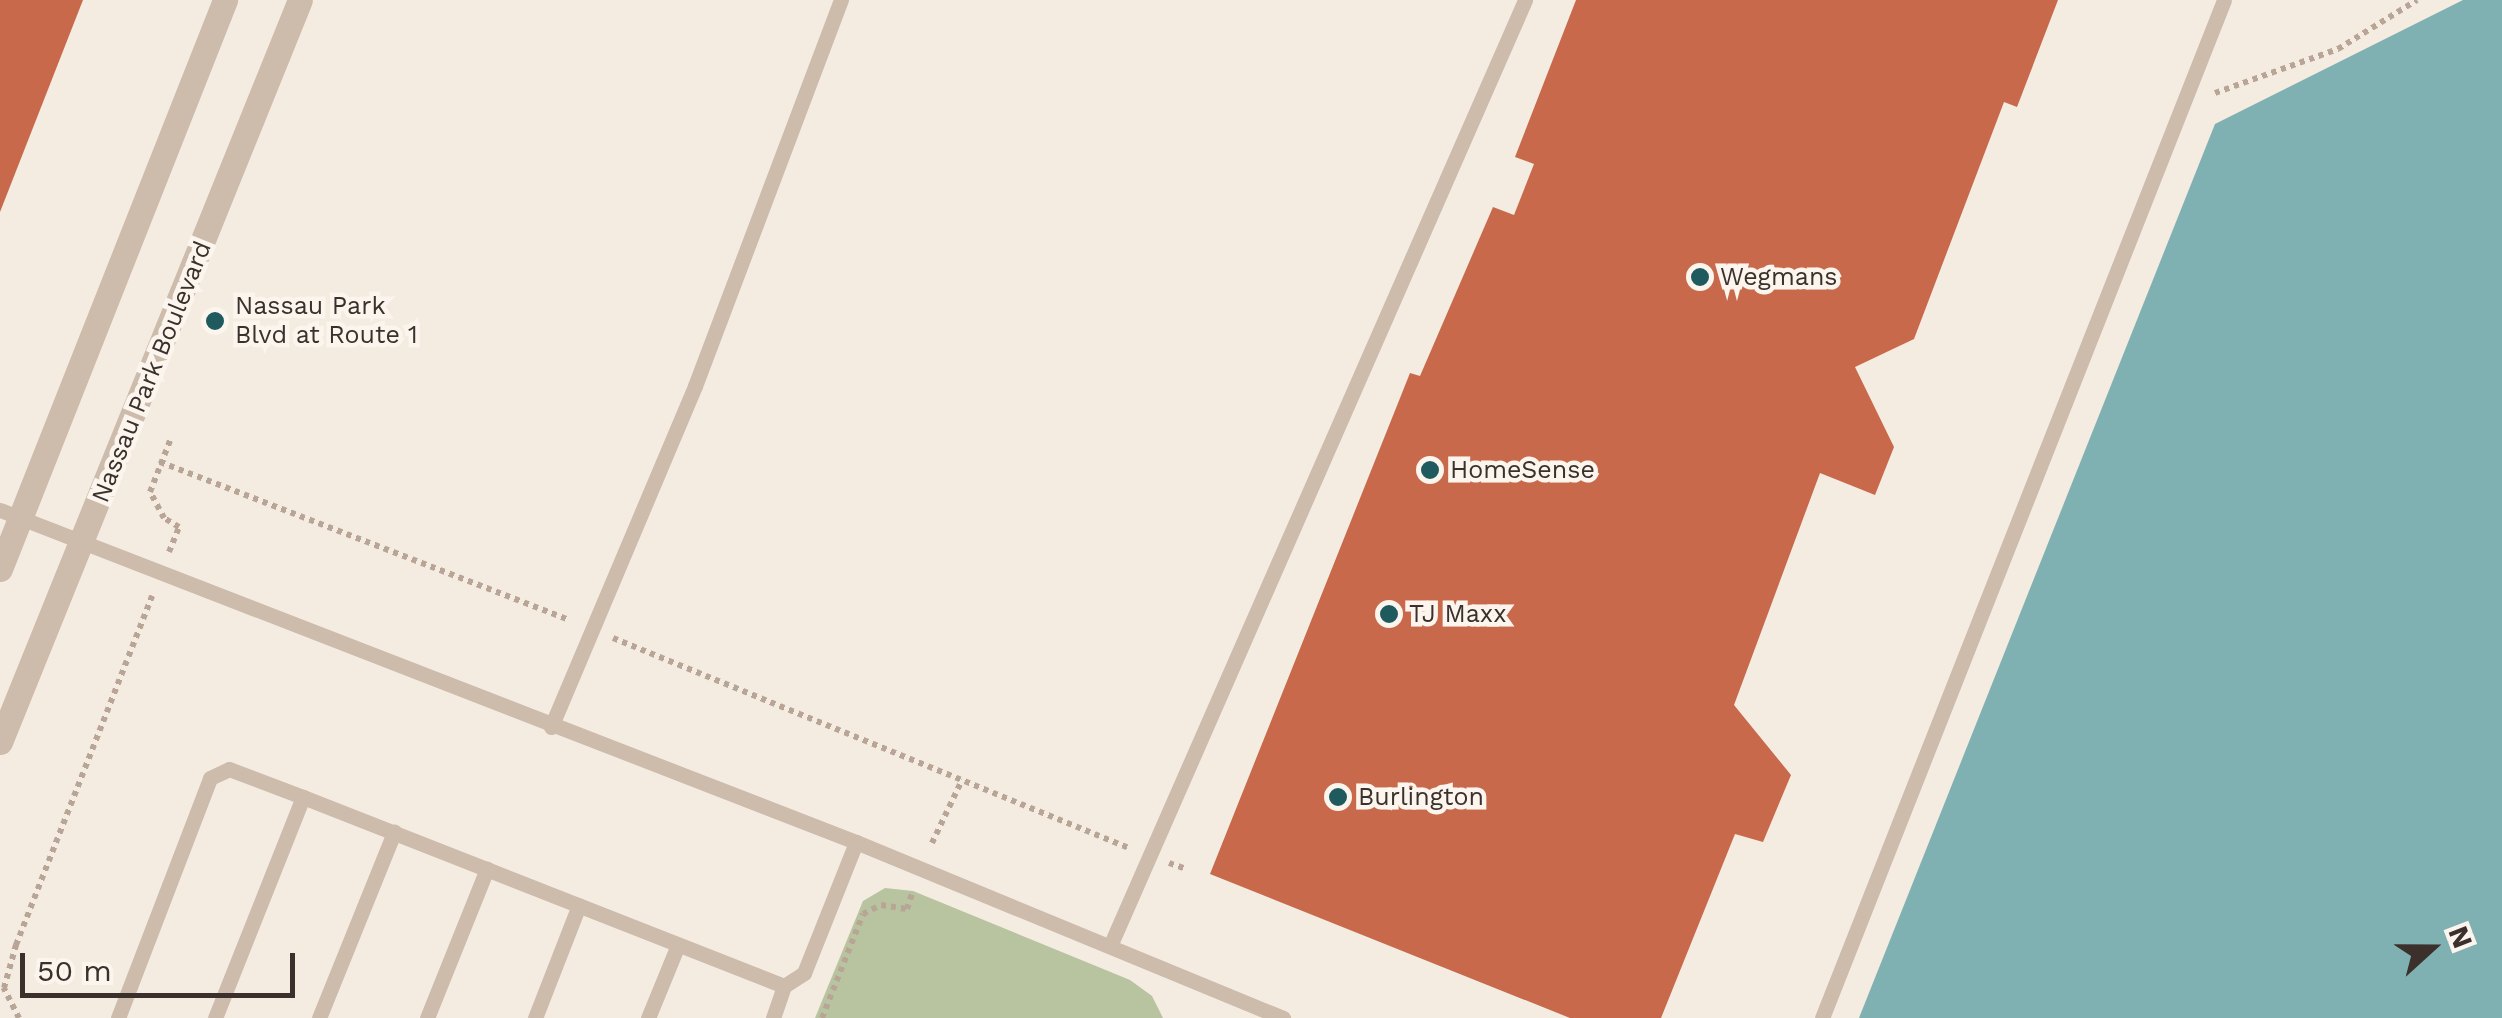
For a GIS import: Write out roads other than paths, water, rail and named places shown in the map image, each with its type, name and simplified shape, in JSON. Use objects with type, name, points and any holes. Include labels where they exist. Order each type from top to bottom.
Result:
[{"type":"street","points":[[0,569],[11,514],[224,0]]},
{"type":"street","name":"Nassau Park Boulevard","points":[[0,742],[300,0]]},
{"type":"lane","points":[[551,727],[695,386],[841,0]]},
{"type":"lane","points":[[1110,946],[1525,0]]},
{"type":"lane","points":[[1822,1018],[2224,0]]},
{"type":"lane","points":[[11,514],[551,727],[856,842],[1283,1018]]},
{"type":"lane","points":[[118,1018],[210,778],[229,768],[784,986]]},
{"type":"lane","points":[[215,1018],[303,797]]},
{"type":"lane","points":[[319,1018],[394,832]]},
{"type":"lane","points":[[773,1018],[784,986],[804,973],[856,842]]},
{"type":"lane","points":[[428,1018],[487,869]]},
{"type":"lane","points":[[535,1018],[579,905]]},
{"type":"lane","points":[[648,1018],[678,945]]},
{"type":"water","points":[[2463,0],[2502,0],[2502,1018],[1859,1018],[2215,124]]},
{"type":"place","name":"Wegmans","points":[[1700,277]]},
{"type":"place","name":"Nassau Park Blvd at Route 1","points":[[215,321]]},
{"type":"place","name":"HomeSense","points":[[1430,470]]},
{"type":"place","name":"TJ Maxx","points":[[1389,614]]},
{"type":"place","name":"Burlington","points":[[1338,797]]}]
